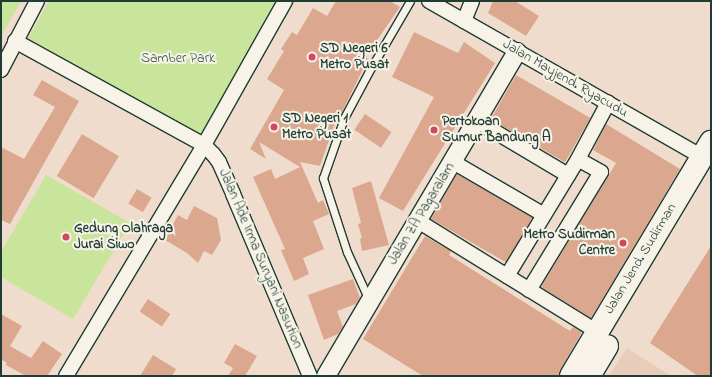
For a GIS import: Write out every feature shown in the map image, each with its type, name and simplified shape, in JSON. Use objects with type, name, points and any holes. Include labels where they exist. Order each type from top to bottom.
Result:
[{"type":"highway","name":"Jalan Jend. Sudirman","points":[[571,376],[708,156]]},
{"type":"highway","name":"Jalan Jend. Sudirman","points":[[589,376],[708,156]]},
{"type":"street","points":[[1,70],[37,1]]},
{"type":"street","points":[[66,376],[204,145],[285,1]]},
{"type":"street","name":"Jalan Mayjend. Ryacudu","points":[[429,1],[608,103],[708,156]]},
{"type":"street","points":[[464,21],[472,1]]},
{"type":"street","name":"Jalan Ade Irma Suryani Nasution","points":[[16,41],[204,145],[216,158],[310,376]]},
{"type":"street","name":"Jalan ZA Pagaralam","points":[[326,376],[517,52]]},
{"type":"street","points":[[507,276],[578,159],[608,103]]},
{"type":"street","points":[[477,121],[568,175]]},
{"type":"street","points":[[529,290],[601,172],[578,159]]},
{"type":"street","points":[[453,162],[544,215]]},
{"type":"street","points":[[418,221],[598,332]]},
{"type":"lane","points":[[370,302],[348,252],[323,178],[344,118],[368,73],[410,1]]},
{"type":"shaded area","points":[[627,348],[671,376],[609,376]]},
{"type":"green space","points":[[1,1],[21,1],[1,37]]},
{"type":"green space","name":"Samber Park","points":[[49,1],[279,1],[199,138],[28,39]]},
{"type":"green space","name":"Gedung Olahraga Jurai Siwo","points":[[46,175],[130,223],[73,319],[1,277],[1,252]]},
{"type":"building","points":[[336,1],[390,1],[400,7],[366,56],[368,59],[337,122],[336,120],[320,166],[300,162],[318,203],[323,200],[329,214],[313,221],[324,249],[303,258],[309,274],[294,281],[281,250],[285,249],[253,177],[271,169],[275,179],[300,167],[259,142],[266,159],[250,149],[284,90],[267,79],[284,51],[281,49],[292,32],[297,35],[313,8],[327,16]]},
{"type":"building","points":[[493,1],[515,1],[539,16],[526,36],[488,13]]},
{"type":"building","name":"Pertokoan Sumur Bandung A","points":[[414,32],[458,53],[464,42],[495,63],[403,211],[379,198],[434,97],[392,77]]},
{"type":"building","points":[[516,75],[590,118],[565,162],[490,119]]},
{"type":"building","points":[[42,80],[79,101],[10,224],[1,220],[1,147],[24,159],[55,107],[33,95]]},
{"type":"building","points":[[365,114],[392,132],[381,148],[354,130]]},
{"type":"building","points":[[606,124],[680,169],[591,318],[541,287],[616,163],[593,150]]},
{"type":"building","points":[[82,134],[119,156],[94,198],[57,176]]},
{"type":"building","points":[[457,174],[532,217],[506,263],[431,219]]},
{"type":"building","points":[[371,181],[389,245],[362,251],[360,239],[362,238],[358,224],[361,223],[352,188]]},
{"type":"building","points":[[137,189],[152,198],[143,212],[128,204]]},
{"type":"building","points":[[194,206],[217,218],[221,240],[212,255],[204,251],[198,263],[187,253],[165,240],[178,215],[187,220]]},
{"type":"building","points":[[425,236],[451,251],[449,255],[570,331],[573,327],[582,332],[560,370],[559,376],[423,376],[363,339]]},
{"type":"building","points":[[711,246],[711,376],[698,376],[650,343]]},
{"type":"building","points":[[353,279],[360,298],[356,304],[337,311],[343,327],[338,334],[324,340],[308,295]]},
{"type":"building","points":[[148,299],[170,314],[162,327],[140,311]]},
{"type":"building","points":[[1,314],[22,326],[10,346],[31,358],[43,341],[62,354],[47,376],[26,376],[6,365],[7,363],[2,360],[1,362]]},
{"type":"building","points":[[235,344],[257,356],[245,376],[228,376],[233,368],[224,363]]},
{"type":"building","points":[[153,355],[176,369],[172,376],[140,376]]},
{"type":"place","name":"SD Negeri 6 Metro Pusat","points":[[312,57]]},
{"type":"place","name":"SD Negeri 1 Metro Pusat","points":[[274,127]]},
{"type":"place","name":"Pertokoan Sumur Bandung A","points":[[434,130]]},
{"type":"place","name":"Gedung Olahraga Jurai Siwo","points":[[66,237]]},
{"type":"place","name":"Metro Sudirman Centre","points":[[623,243]]}]
